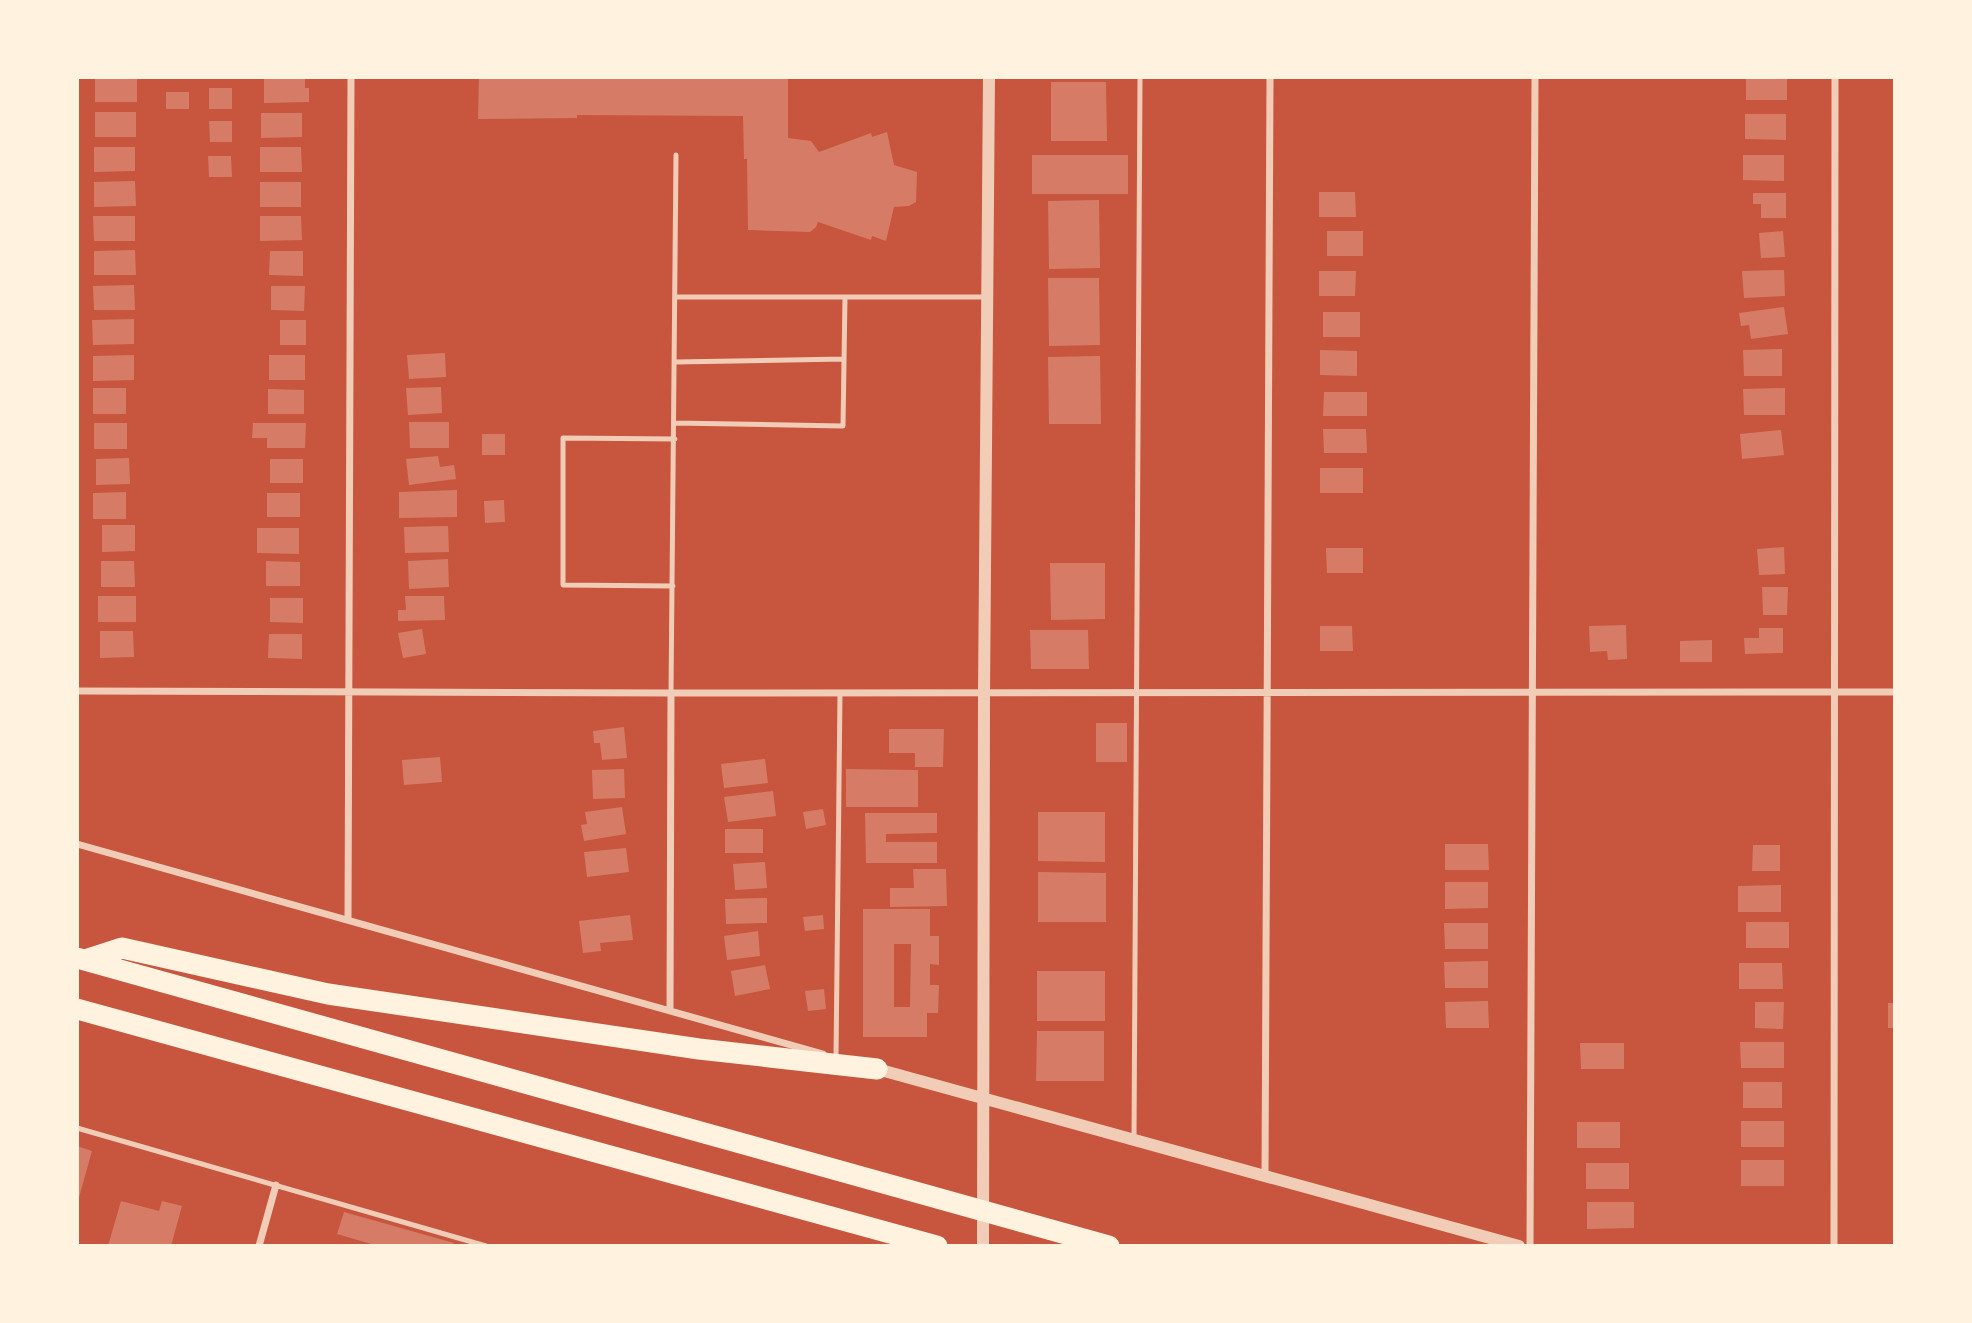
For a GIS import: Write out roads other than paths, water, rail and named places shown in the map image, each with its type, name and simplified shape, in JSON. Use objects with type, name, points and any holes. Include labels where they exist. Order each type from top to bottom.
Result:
[{"type":"highway","points":[[81,959],[122,948],[328,993],[699,1049],[877,1069]]},
{"type":"highway","points":[[81,959],[1109,1246]]},
{"type":"highway","points":[[77,1009],[937,1246]]},
{"type":"street","points":[[348,919],[351,77]]},
{"type":"street","points":[[984,1246],[984,693],[989,77]]},
{"type":"street","points":[[1265,1175],[1270,77]]},
{"type":"street","points":[[1530,1246],[1535,77]]},
{"type":"street","points":[[1834,1246],[1835,77]]},
{"type":"street","points":[[77,691],[1895,692]]},
{"type":"street","points":[[670,1010],[671,693]]},
{"type":"street","points":[[77,844],[983,1100],[1519,1246]]},
{"type":"street","points":[[259,1246],[276,1185]]},
{"type":"lane","points":[[1134,1140],[1140,77]]},
{"type":"lane","points":[[671,693],[676,155]]},
{"type":"lane","points":[[676,297],[988,297]]},
{"type":"lane","points":[[675,423],[843,426],[845,297]]},
{"type":"lane","points":[[675,362],[844,359]]},
{"type":"lane","points":[[673,586],[563,585],[563,438],[675,439]]},
{"type":"lane","points":[[836,1057],[841,693]]},
{"type":"lane","points":[[77,1128],[486,1246]]}]
